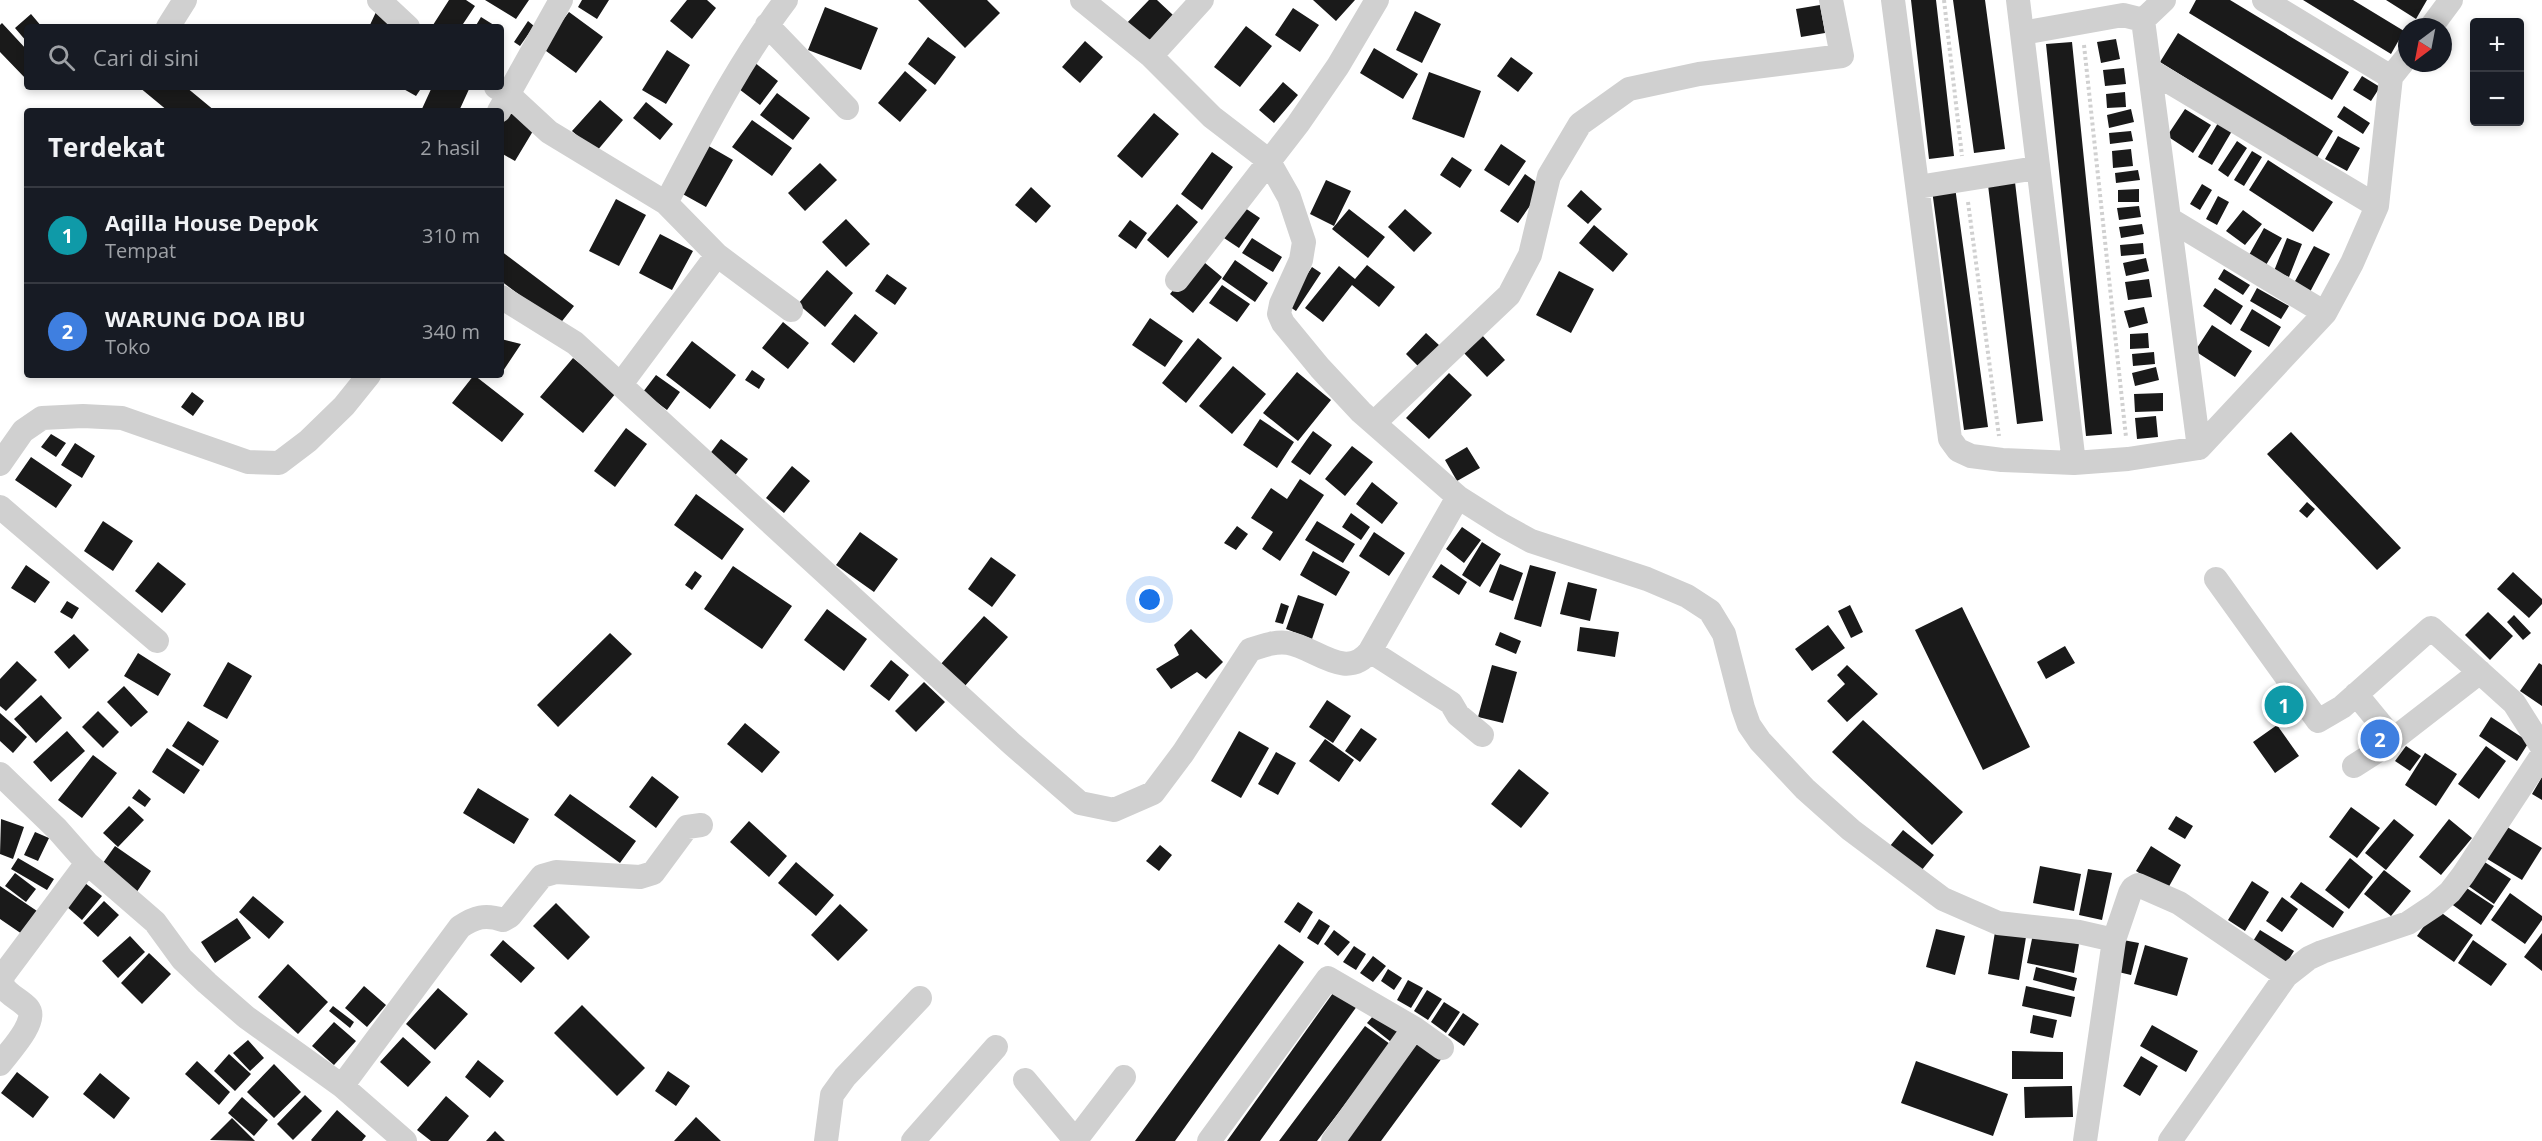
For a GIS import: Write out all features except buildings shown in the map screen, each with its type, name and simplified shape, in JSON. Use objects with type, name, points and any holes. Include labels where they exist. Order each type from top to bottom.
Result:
[{"type":"street","points":[[170,24],[185,0]]},
{"type":"street","points":[[379,0],[405,24]]},
{"type":"street","points":[[561,0],[501,98],[549,132],[666,203],[717,255],[791,310]]},
{"type":"street","points":[[666,203],[710,120],[767,25],[786,0]]},
{"type":"street","points":[[1082,0],[1151,56],[1212,117],[1268,160],[1289,197],[1304,242],[1301,260],[1281,304],[1279,314],[1283,323],[1320,368],[1374,423],[1458,497],[1532,540],[1647,579],[1687,596],[1710,611],[1724,634],[1743,708],[1749,725],[1760,741],[1805,789],[1851,830],[1943,899],[1998,923],[2079,932],[2114,940]]},
{"type":"street","points":[[1151,56],[1202,0]]},
{"type":"street","points":[[1177,280],[1298,124],[1338,66],[1377,0]]},
{"type":"street","points":[[1374,423],[1509,295],[1530,255],[1549,176],[1580,124],[1629,89],[1699,74],[1842,56],[1832,0]]},
{"type":"street","points":[[1893,0],[1950,439],[1958,450],[1971,456],[2002,460],[2074,463],[2128,459],[2199,448],[2325,313],[2352,263],[2377,206],[2391,77],[2398,68]]},
{"type":"street","points":[[2018,0],[2036,168],[2074,463]]},
{"type":"street","points":[[2022,33],[2082,22],[2164,0]]},
{"type":"street","points":[[2264,0],[2391,77]]},
{"type":"street","points":[[2438,18],[2451,0]]},
{"type":"street","points":[[2126,11],[2151,71],[2199,448]]},
{"type":"street","points":[[767,25],[847,108]]},
{"type":"street","points":[[2151,71],[2377,206]]},
{"type":"street","points":[[1918,187],[2036,168]]},
{"type":"street","points":[[2170,220],[2325,313]]},
{"type":"street","points":[[621,384],[717,255]]},
{"type":"street","points":[[504,299],[575,343],[705,465],[1012,744],[1080,802],[1114,810],[1153,793],[1183,753],[1251,650],[1264,645],[1285,642],[1298,645],[1336,663],[1353,663],[1364,658],[1458,497]]},
{"type":"street","points":[[0,464],[23,431],[42,418],[83,416],[122,418],[248,462],[279,463],[308,441],[350,399],[367,378]]},
{"type":"street","points":[[0,507],[157,641]]},
{"type":"street","points":[[2216,579],[2318,721],[2342,707],[2431,628],[2514,703],[2542,747]]},
{"type":"street","points":[[1370,651],[1451,702],[1458,715],[1482,735]]},
{"type":"street","points":[[2354,766],[2480,672]]},
{"type":"street","points":[[2356,694],[2393,739]]},
{"type":"street","points":[[2170,1141],[2286,976],[2315,955],[2408,923],[2435,905],[2450,892],[2463,875],[2542,755]]},
{"type":"street","points":[[1,779],[57,829],[87,863],[155,922],[182,959],[207,983],[246,1017],[342,1086],[405,1141]]},
{"type":"street","points":[[342,1086],[460,927],[475,917],[494,917],[503,920],[510,916],[542,876],[556,872],[640,877],[653,873],[687,827],[701,825]]},
{"type":"street","points":[[0,1064],[28,1027],[31,1016],[29,1009],[4,990],[1,983],[4,974],[87,863]]},
{"type":"street","points":[[2085,1141],[2114,940],[2133,888],[2138,885],[2178,903],[2286,976]]},
{"type":"street","points":[[1209,1141],[1328,978],[1414,1028],[1442,1048]]},
{"type":"street","points":[[826,1141],[832,1095],[845,1077],[921,998]]},
{"type":"street","points":[[1333,1141],[1414,1028]]},
{"type":"street","points":[[913,1141],[996,1047]]},
{"type":"street","points":[[1025,1080],[1075,1141],[1124,1077]]},
{"type":"path","points":[[1944,0],[2002,460]]},
{"type":"path","points":[[2082,22],[2128,459]]},
{"type":"place","name":"Aqilla House Depok","points":[[2284,705]]},
{"type":"place","name":"WARUNG DOA IBU","points":[[2380,739]]}]
